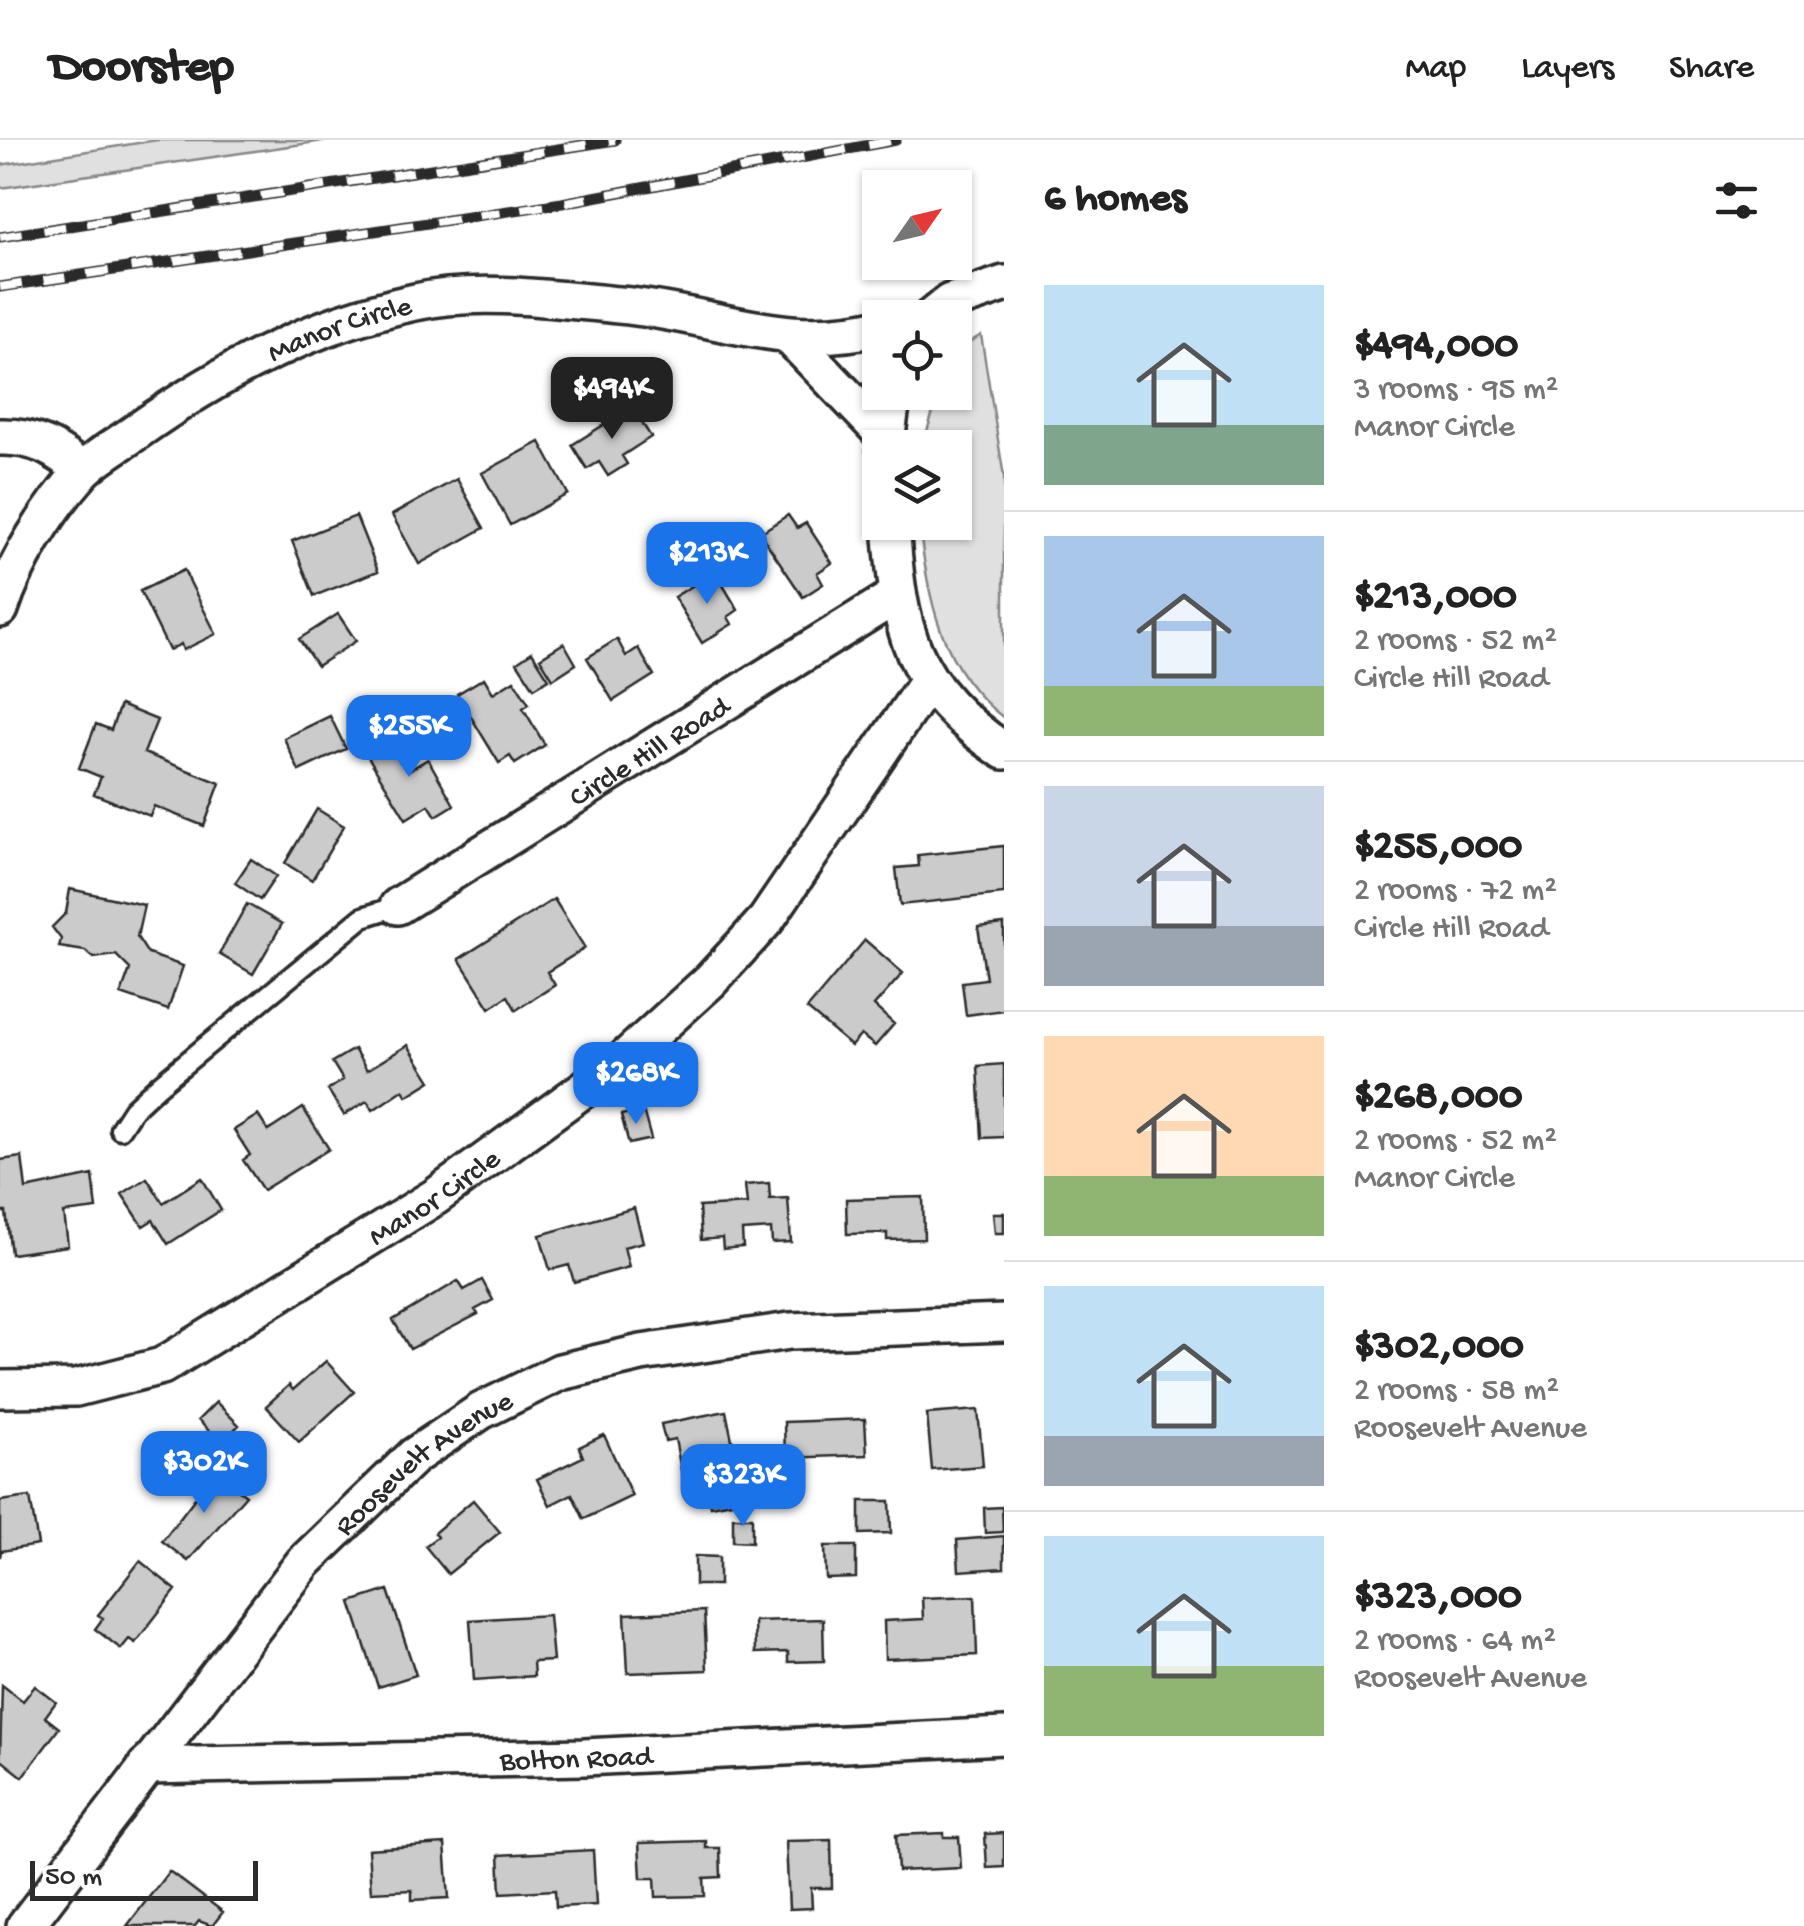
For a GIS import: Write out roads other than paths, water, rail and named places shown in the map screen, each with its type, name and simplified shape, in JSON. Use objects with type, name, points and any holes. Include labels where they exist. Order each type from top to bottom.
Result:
[{"type":"street","points":[[965,300],[1004,284]]},
{"type":"street","name":"Manor Circle","points":[[0,609],[32,542],[82,470],[227,372],[293,340],[417,301],[486,297],[623,305],[790,337],[862,332]]},
{"type":"street","points":[[790,337],[874,430]]},
{"type":"street","points":[[0,437],[22,436],[44,443],[82,470]]},
{"type":"street","points":[[892,540],[906,637],[928,680],[949,706],[1004,751]]},
{"type":"street","name":"Circle Hill Road","points":[[398,906],[897,595]]},
{"type":"street","name":"Manor Circle","points":[[0,1389],[76,1388],[162,1366],[436,1197],[621,1062],[710,981],[766,920],[928,680]]},
{"type":"street","name":"Roosevelt Avenue","points":[[26,1926],[304,1562],[414,1456],[481,1411],[560,1372],[641,1353],[790,1332],[1004,1323]]},
{"type":"street","name":"Bolton Road","points":[[146,1766],[584,1757],[1004,1736]]},
{"type":"lane","points":[[120,1129],[133,1109],[159,1085],[363,917],[398,906]]},
{"type":"railway","points":[[0,237],[615,140]]},
{"type":"railway","points":[[0,287],[562,203],[896,140]]}]
